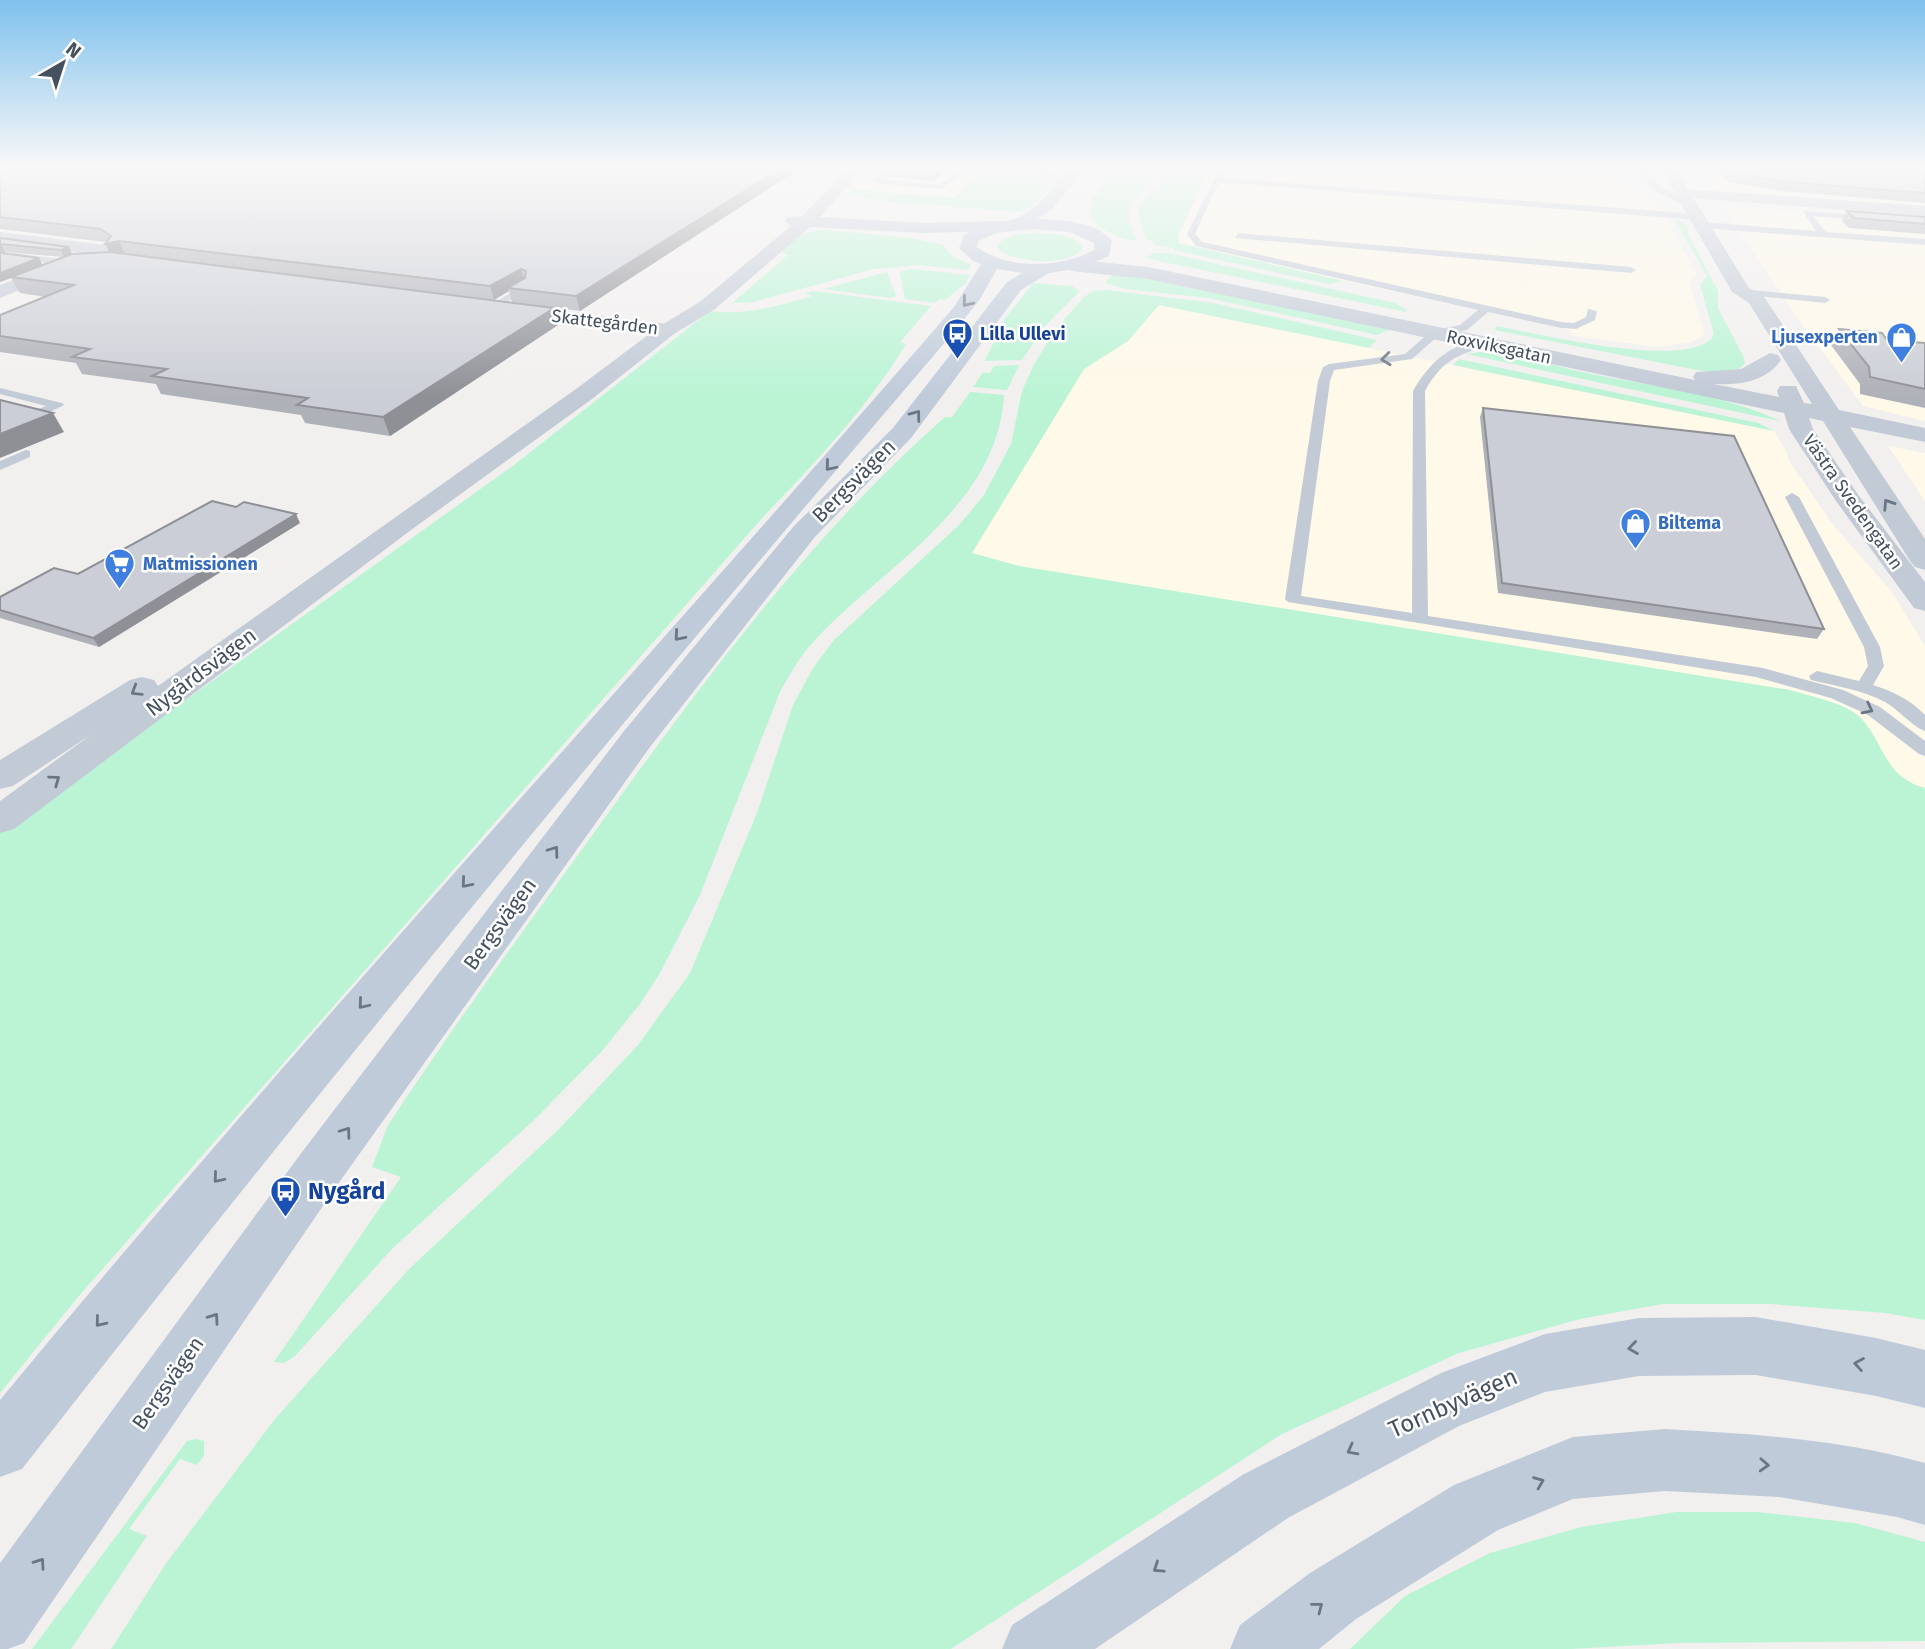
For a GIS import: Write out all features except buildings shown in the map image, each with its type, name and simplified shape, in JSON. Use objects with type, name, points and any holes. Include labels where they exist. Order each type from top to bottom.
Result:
[{"type":"main road","points":[[968,244],[968,248],[976,256],[992,262],[1045,268],[1071,265],[1097,257],[1105,246]]},
{"type":"main road","name":"Bergsvägen","points":[[0,1447],[142,1269],[398,962],[921,358],[985,279],[992,262]]},
{"type":"main road","name":"Bergsvägen","points":[[0,1619],[320,1168],[637,738],[804,532],[902,433],[1014,286],[1045,268]]},
{"type":"main road","name":"Tornbyvägen","points":[[1037,1649],[1266,1496],[1441,1403],[1545,1363],[1639,1347],[1756,1346],[1876,1367],[1925,1379]]},
{"type":"main road","points":[[1264,1649],[1333,1596],[1476,1507],[1573,1468],[1665,1460],[1779,1466],[1897,1486],[1925,1494]]},
{"type":"street","points":[[0,292],[106,250],[57,244]]},
{"type":"street","name":"Nygårdsvägen","points":[[0,820],[401,524],[584,394],[667,330],[692,303],[768,244]]},
{"type":"street","points":[[956,244],[968,248]]},
{"type":"street","name":"Västra Svedengatan","points":[[1713,244],[1742,292],[1756,299],[1925,561]]},
{"type":"street","name":"Roxviksgatan","points":[[1105,246],[1127,258],[1161,267],[1700,377],[1793,403]]},
{"type":"street","name":"Roxviksgatan","points":[[1071,265],[1148,273],[1486,344],[1925,426]]},
{"type":"street","name":"Västra Svedengatan","points":[[1742,292],[1733,296],[1793,403],[1801,429],[1849,501],[1925,602]]},
{"type":"street","name":"Skattegården","points":[[467,304],[667,330]]},
{"type":"street","points":[[1700,377],[1751,375],[1761,371],[1761,346]]},
{"type":"street","name":"Roxviksgatan","points":[[1830,410],[1925,435]]},
{"type":"street","name":"Nygårdsvägen","points":[[0,777],[401,524]]},
{"type":"lane","points":[[1199,244],[1485,309],[1576,326],[1591,318],[1592,311]]},
{"type":"lane","points":[[1330,244],[1631,270]]},
{"type":"lane","points":[[9,256],[72,264],[98,264]]},
{"type":"lane","points":[[490,308],[524,288]]},
{"type":"lane","points":[[1742,292],[1825,300]]},
{"type":"lane","points":[[1485,309],[1463,328],[1435,333],[1408,357],[1329,366],[1324,381],[1293,599],[1757,672],[1837,694],[1862,705],[1898,727],[1910,740],[1925,750]]},
{"type":"lane","points":[[1420,620],[1419,391],[1430,370],[1445,357],[1458,349],[1486,344]]},
{"type":"lane","points":[[0,391],[58,405],[28,418]]},
{"type":"lane","points":[[0,466],[26,454]]},
{"type":"lane","points":[[1792,497],[1872,647],[1876,666],[1864,686]]},
{"type":"lane","points":[[1757,672],[1802,673],[1864,686],[1894,699],[1925,725]]},
{"type":"shaded area","points":[[1182,244],[1680,244],[1697,275],[1689,280],[1704,332],[1692,342],[1658,347],[1573,336],[1569,330]]},
{"type":"shaded area","points":[[1748,244],[1925,244],[1925,421],[1863,406],[1801,323]]},
{"type":"shaded area","points":[[1159,305],[1774,431],[1789,461],[1834,526],[1892,592],[1925,646],[1925,788],[1914,785],[1892,769],[1860,718],[1019,566],[971,553],[1084,369],[1128,341]]},
{"type":"shaded area","points":[[1888,446],[1925,453],[1925,501]]},
{"type":"green space","points":[[787,244],[939,244],[944,245],[959,260],[971,265],[969,270],[919,265],[874,269],[753,302],[732,303],[788,255],[782,253]]},
{"type":"green space","points":[[998,244],[1081,244],[1083,247],[1077,254],[1067,258],[1042,261],[1016,258],[998,249]]},
{"type":"green space","points":[[1183,244],[1344,281],[1329,284],[1155,245]]},
{"type":"green space","points":[[1689,244],[1693,244],[1718,291],[1718,308],[1744,358],[1745,363],[1739,369],[1712,372],[1697,370],[1494,330],[1497,326],[1577,342],[1647,350],[1678,350],[1701,345],[1714,334],[1700,285],[1707,276]]},
{"type":"green space","points":[[1154,253],[1168,253],[1395,303],[1407,310],[1406,312],[1145,258]]},
{"type":"green space","points":[[911,269],[970,275],[965,284],[945,300],[939,299],[935,303],[905,299],[900,272]]},
{"type":"green space","points":[[887,272],[896,296],[891,298],[823,289]]},
{"type":"green space","points":[[1115,272],[1388,330],[1377,335],[1208,298],[1126,289],[1105,283]]},
{"type":"green space","points":[[1033,283],[1072,286],[1080,291],[1045,326],[1022,360],[985,361],[1004,320]]},
{"type":"green space","points":[[1108,290],[1213,303],[1377,340],[1369,348],[1159,305],[1128,341],[1084,369],[972,553],[1019,566],[1790,690],[1854,712],[1869,728],[1893,768],[1911,783],[1925,788],[1925,1320],[1885,1313],[1770,1304],[1663,1304],[1580,1319],[1459,1353],[1282,1434],[951,1649],[111,1649],[167,1562],[275,1419],[409,1269],[559,1129],[638,1045],[690,973],[757,813],[793,705],[813,668],[834,640],[959,525],[984,495],[1011,444],[1022,391],[1034,364],[1057,328],[1084,297],[1093,291]]},
{"type":"green space","points":[[814,291],[931,306],[900,342],[906,344],[891,368],[840,434],[764,516],[78,1297],[0,1393],[0,833],[514,465],[710,311],[761,309],[812,296],[805,293]]},
{"type":"green space","points":[[1488,351],[1709,397],[1780,421],[1466,354]]},
{"type":"green space","points":[[1459,359],[1758,423],[1774,431],[1453,365]]},
{"type":"green space","points":[[1019,365],[1007,390],[973,387],[983,372],[990,373],[994,366]]},
{"type":"green space","points":[[970,392],[1004,395],[997,434],[982,470],[960,502],[933,531],[843,612],[796,664],[780,692],[700,895],[660,973],[640,1004],[602,1051],[533,1121],[393,1248],[295,1356],[284,1363],[274,1362],[401,1177],[372,1167],[388,1125],[520,935],[680,715],[762,610],[849,510],[945,417],[952,417]]},
{"type":"green space","points":[[187,1441],[204,1441],[204,1456],[197,1465],[180,1459],[129,1529],[147,1536],[71,1649],[32,1649]]},
{"type":"green space","points":[[1676,1512],[1757,1512],[1855,1523],[1925,1542],[1925,1641],[1678,1643],[1570,1649],[1350,1649],[1405,1596],[1490,1553],[1581,1527]]},
{"type":"place","name":"Lilla Ullevi","points":[[957,361]]},
{"type":"place","name":"Ljusexperten","points":[[1901,364]]},
{"type":"place","name":"Biltema","points":[[1635,550]]},
{"type":"place","name":"Matmissionen","points":[[120,591]]},
{"type":"place","name":"Nygård","points":[[285,1218]]}]
